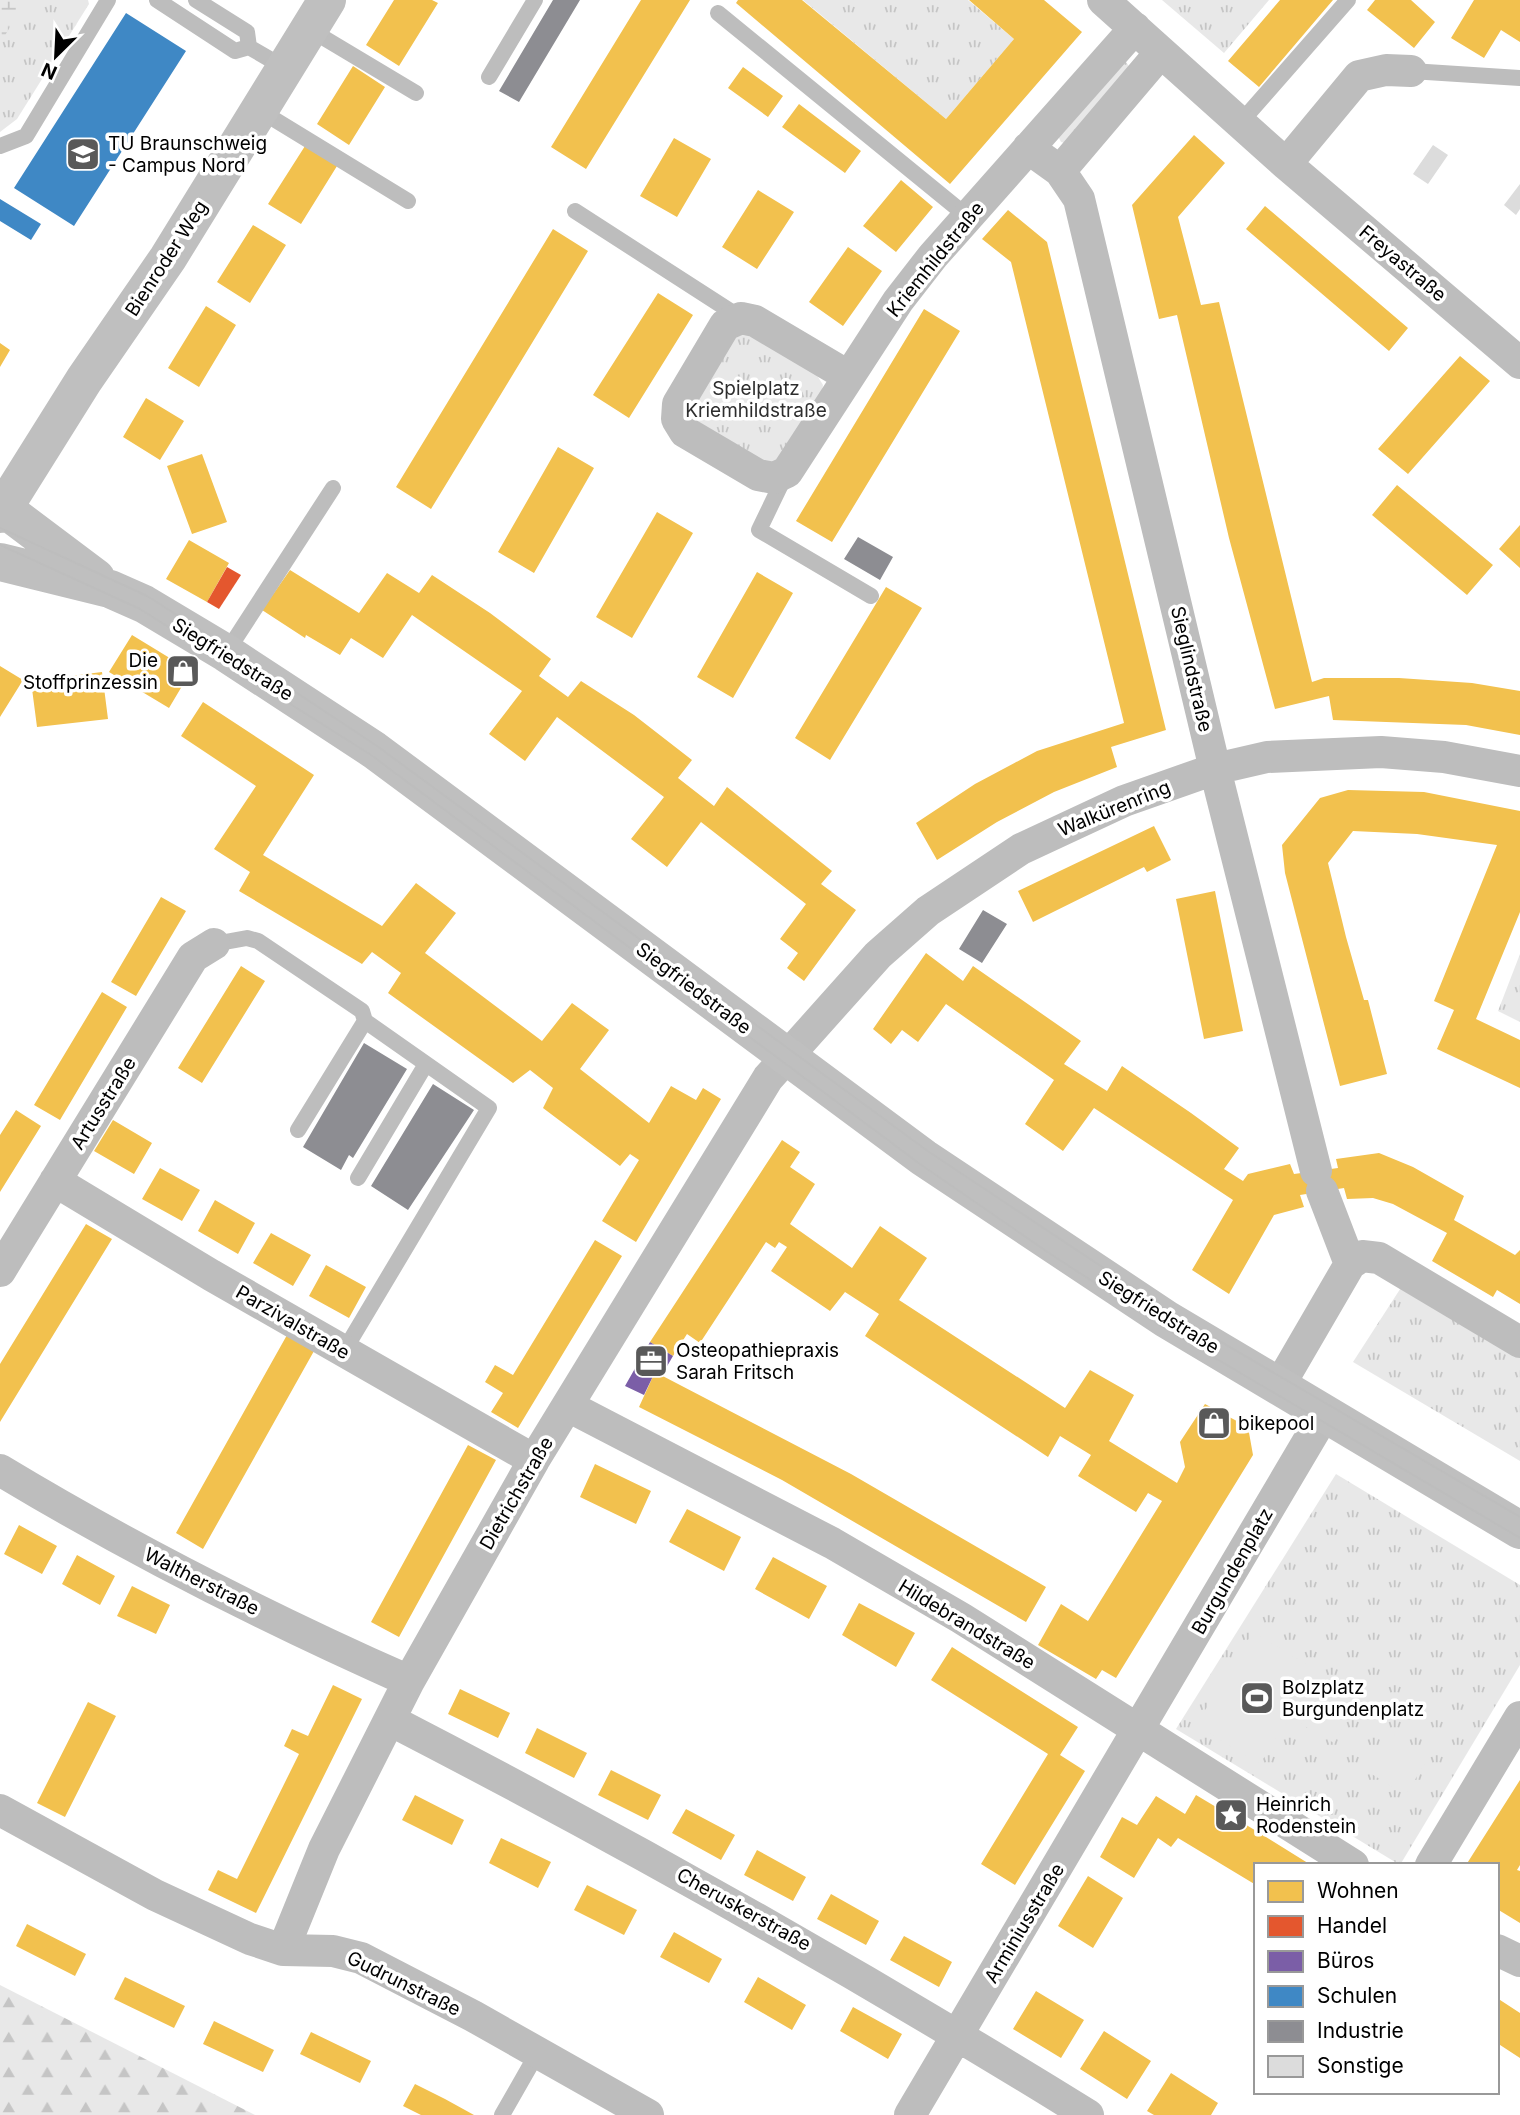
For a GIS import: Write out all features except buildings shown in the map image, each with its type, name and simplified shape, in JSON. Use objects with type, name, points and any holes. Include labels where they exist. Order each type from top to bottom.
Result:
[{"type":"street","name":"Freyastraße","points":[[1104,0],[1286,164],[1520,363]]},
{"type":"street","name":"Bienroder Weg","points":[[1,509],[84,380],[168,258],[318,14]]},
{"type":"street","name":"Kriemhildstraße","points":[[787,472],[898,300],[1135,28]]},
{"type":"street","points":[[1028,148],[1060,171],[1161,52]]},
{"type":"street","points":[[1286,164],[1359,76],[1385,71],[1411,71]]},
{"type":"street","name":"Sieglindstraße","points":[[1060,171],[1079,199],[1215,769],[1319,1181],[1350,1264]]},
{"type":"street","points":[[787,472],[774,478],[758,475],[685,432],[677,419],[678,404],[725,325],[741,318],[755,321],[848,376]]},
{"type":"street","name":"Siegfriedstraße","points":[[1,509],[110,589]]},
{"type":"street","name":"Siegfriedstraße","points":[[0,562],[110,589],[144,604],[226,653],[374,750],[924,1158],[1166,1319],[1520,1530]]},
{"type":"street","name":"Walkürenring","points":[[786,1056],[878,954],[928,911],[980,874],[1069,824],[1124,800],[1215,769],[1267,757],[1381,752],[1444,757],[1520,771]]},
{"type":"street","name":"Artusstraße","points":[[0,1271],[193,957],[214,944]]},
{"type":"street","name":"Dietrichstraße","points":[[283,1950],[324,1849],[409,1681],[534,1460],[765,1083],[786,1056]]},
{"type":"street","name":"Parzivalstraße","points":[[55,1181],[534,1460]]},
{"type":"street","points":[[1279,1386],[1350,1264],[1362,1256],[1379,1258],[1520,1342]]},
{"type":"street","name":"Hildebrandstraße","points":[[568,1406],[832,1543],[961,1618],[1350,1863]]},
{"type":"street","name":"Burgundenplatz","points":[[1139,1730],[1325,1413]]},
{"type":"street","name":"Waltherstraße","points":[[0,1470],[91,1524],[195,1579],[409,1681]]},
{"type":"street","points":[[1432,1863],[1520,1717]]},
{"type":"street","name":"Cheruskerstraße","points":[[390,1720],[674,1870],[958,2034],[1088,2115]]},
{"type":"street","name":"Arminiusstraße","points":[[910,2115],[1139,1730]]},
{"type":"street","name":"Gudrunstraße","points":[[0,1810],[155,1895],[250,1939],[283,1950],[333,1951],[360,1958],[538,2052],[648,2115]]},
{"type":"street","points":[[1499,1951],[1520,1961]]},
{"type":"lane","points":[[0,146],[26,136],[108,0]]},
{"type":"lane","points":[[157,0],[235,51],[249,47],[285,68]]},
{"type":"lane","points":[[196,0],[247,32],[249,47]]},
{"type":"lane","points":[[489,77],[535,0]]},
{"type":"lane","points":[[1240,123],[1348,0]]},
{"type":"lane","points":[[718,13],[968,217]]},
{"type":"lane","points":[[318,14],[416,93]]},
{"type":"lane","points":[[1411,71],[1520,78]]},
{"type":"lane","points":[[259,110],[408,201]]},
{"type":"lane","points":[[575,211],[741,318]]},
{"type":"lane","points":[[787,472],[759,530],[871,596]]},
{"type":"lane","points":[[226,653],[333,488]]},
{"type":"lane","points":[[214,944],[247,938],[258,941],[362,1011],[365,1021],[489,1108],[344,1351]]},
{"type":"lane","points":[[299,1130],[365,1021]]},
{"type":"lane","points":[[358,1178],[426,1064]]},
{"type":"lane","points":[[502,2115],[538,2052]]},
{"type":"green space","points":[[0,0],[88,0],[89,4],[17,119],[0,132]]},
{"type":"green space","points":[[0,0],[19,0],[17,15],[0,44]]},
{"type":"green space","points":[[803,0],[968,0],[1014,39],[946,119]]},
{"type":"green space","points":[[1162,0],[1269,0],[1224,53]]},
{"type":"green space","points":[[1125,61],[1129,66],[1065,143],[1061,142],[1058,136]]},
{"type":"green space","name":"Spielplatz Kriemhildstraße","points":[[739,330],[815,372],[823,385],[821,398],[782,463],[764,467],[690,416],[731,335]]},
{"type":"green space","points":[[1520,954],[1520,1022],[1498,1011]]},
{"type":"green space","points":[[1404,1283],[1520,1352],[1520,1461],[1353,1362]]},
{"type":"green space","points":[[1336,1474],[1520,1585],[1520,1665],[1401,1863],[1397,1863],[1176,1729]]},
{"type":"green space","name":"Bolzplatz Burgundenplatz","points":[[1253,1632],[1317,1671],[1260,1764],[1196,1725]]},
{"type":"green space","points":[[1319,1693],[1352,1712],[1334,1743],[1301,1724]]},
{"type":"green space","points":[[1386,1737],[1426,1761],[1406,1795],[1365,1770]]},
{"type":"green space","points":[[0,1985],[255,2115],[0,2115]]},
{"type":"tram line","points":[[0,528],[147,596],[229,648],[377,746],[929,1152],[1170,1312],[1520,1517]]},
{"type":"tram line","points":[[0,545],[140,609],[371,755],[920,1164],[1049,1253],[1161,1326],[1520,1538]]},
{"type":"place","name":"TU Braunschweig - Campus Nord","points":[[83,154]]},
{"type":"place","name":"Die Stoffprinzessin","points":[[183,671]]},
{"type":"place","name":"Osteopathiepraxis Sarah Fritsch","points":[[651,1361]]},
{"type":"place","name":"bikepool","points":[[1214,1423]]},
{"type":"place","name":"Bolzplatz Burgundenplatz","points":[[1257,1698]]},
{"type":"place","name":"Heinrich Rodenstein","points":[[1231,1815]]}]
